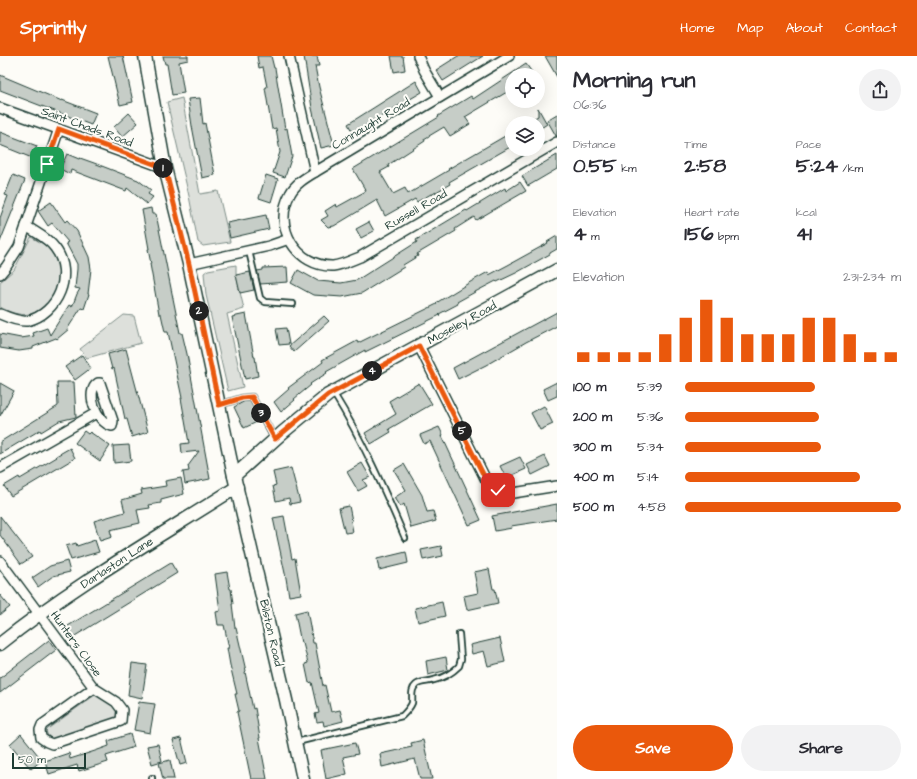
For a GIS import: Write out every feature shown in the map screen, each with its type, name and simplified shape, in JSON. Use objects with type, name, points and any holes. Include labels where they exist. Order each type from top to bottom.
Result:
[{"type":"main road","name":"Bilston Road","points":[[145,56],[165,168],[189,264],[236,482],[303,779]]},
{"type":"main road","name":"Moseley Road","points":[[236,482],[275,439],[306,412],[333,392],[557,270]]},
{"type":"main road","name":"Darlaston Lane","points":[[0,644],[39,614],[236,482]]},
{"type":"street","points":[[289,56],[314,172]]},
{"type":"street","points":[[418,56],[424,70],[440,97]]},
{"type":"street","name":"Connaught Road","points":[[289,239],[284,225],[284,209],[290,194],[297,184],[314,172],[509,56]]},
{"type":"street","name":"Saint Chads Road","points":[[0,108],[165,168]]},
{"type":"street","points":[[2,268],[18,247],[59,129]]},
{"type":"street","name":"Russell Road","points":[[289,239],[295,250],[304,257],[323,265],[335,266],[360,257],[557,142]]},
{"type":"street","points":[[0,314],[10,318],[26,321],[39,315],[49,308],[57,298],[65,278],[63,261],[56,248],[49,241],[26,226]]},
{"type":"street","points":[[189,264],[270,246],[289,239]]},
{"type":"street","points":[[419,346],[486,480],[492,486],[507,494],[557,486]]},
{"type":"street","points":[[0,468],[96,413]]},
{"type":"street","name":"Hunters Close","points":[[0,561],[94,688],[116,702],[122,710],[121,721],[52,744],[41,738],[40,730],[42,725],[94,688]]},
{"type":"lane","points":[[249,251],[260,298],[265,302],[293,304]]},
{"type":"lane","points":[[333,392],[375,472],[405,538]]},
{"type":"lane","points":[[219,405],[242,398],[252,397],[275,439]]},
{"type":"lane","points":[[295,742],[402,716],[412,704],[414,688],[417,684],[447,676],[459,666],[461,659],[459,634]]},
{"type":"shaded area","points":[[182,98],[200,194],[218,191],[230,242],[203,246],[198,242],[167,102]]},
{"type":"shaded area","points":[[31,237],[52,250],[60,266],[61,275],[52,300],[38,311],[30,314],[18,314],[0,307],[0,282],[14,270]]},
{"type":"shaded area","points":[[236,265],[236,275],[244,309],[227,314],[243,387],[228,391],[206,295],[204,273],[208,270]]},
{"type":"shaded area","points":[[124,315],[134,316],[141,343],[87,358],[80,349]]},
{"type":"shaded area","points":[[95,695],[115,707],[118,712],[117,717],[52,739],[48,736],[46,731],[49,728]]},
{"type":"building","points":[[108,56],[123,56],[133,102],[120,105]]},
{"type":"building","points":[[163,56],[188,56],[188,60],[179,62],[184,93],[172,95],[167,64],[165,64]]},
{"type":"building","points":[[257,56],[271,56],[275,68],[285,129],[287,128],[292,156],[285,177],[273,173],[280,152],[276,128],[272,129],[263,67],[259,68]]},
{"type":"building","points":[[304,56],[317,56],[319,66],[315,66],[319,87],[334,145],[321,148],[312,108]]},
{"type":"building","points":[[391,56],[403,56],[405,70],[394,72]]},
{"type":"building","points":[[458,56],[483,56],[443,81],[436,70]]},
{"type":"building","points":[[545,56],[557,56],[557,77]]},
{"type":"building","points":[[526,64],[529,68],[520,68]]},
{"type":"building","points":[[0,75],[62,101],[96,113],[91,125],[0,90]]},
{"type":"building","points":[[505,78],[505,93],[465,117],[470,124],[450,136],[444,127],[424,139],[425,141],[388,165],[389,167],[380,172],[393,194],[405,188],[408,194],[505,136],[505,150],[449,182],[450,184],[431,195],[417,202],[415,199],[385,216],[377,200],[334,226],[328,227],[321,220],[328,216],[325,211],[336,204],[337,207],[366,191],[353,169],[471,96],[473,99]]},
{"type":"building","points":[[416,81],[422,92],[353,133],[348,124]]},
{"type":"building","points":[[200,98],[203,124],[205,123],[215,175],[202,178],[188,99]]},
{"type":"building","points":[[538,108],[542,116],[538,116]]},
{"type":"building","points":[[129,113],[138,123],[122,137],[114,127]]},
{"type":"building","points":[[557,114],[557,136],[556,136],[547,120]]},
{"type":"building","points":[[0,132],[37,146],[32,158],[0,145]]},
{"type":"building","points":[[67,154],[138,180],[151,190],[148,194],[153,197],[147,204],[127,188],[126,191],[71,170],[70,174],[60,169]]},
{"type":"building","points":[[557,155],[557,169],[528,186],[522,176]]},
{"type":"building","points":[[13,175],[25,180],[0,242],[0,218],[8,196],[5,195]]},
{"type":"building","points":[[266,175],[278,179],[271,202],[259,198]]},
{"type":"building","points":[[520,182],[526,191],[476,220],[474,217],[455,229],[456,231],[417,254],[418,256],[403,265],[404,267],[362,293],[342,297],[313,295],[291,283],[298,270],[318,281],[341,283],[357,280],[417,242],[416,240],[505,188],[506,191]]},
{"type":"building","points":[[51,202],[65,222],[67,220],[77,231],[89,257],[91,269],[89,294],[84,309],[81,308],[68,328],[69,329],[57,339],[56,338],[33,347],[33,349],[19,351],[0,348],[0,334],[21,338],[34,336],[33,333],[47,328],[50,335],[69,305],[72,307],[80,289],[75,288],[77,264],[66,243],[68,242],[52,223],[48,226],[38,211]]},
{"type":"building","points":[[151,208],[152,214],[156,214],[180,333],[182,333],[187,354],[210,479],[185,484],[183,472],[189,471],[188,466],[199,451],[182,453],[181,444],[189,443],[182,398],[168,332],[165,332],[161,314],[159,314],[142,210]]},
{"type":"building","points":[[266,215],[269,229],[230,238],[227,223]]},
{"type":"building","points":[[369,222],[374,231],[361,238],[356,229]]},
{"type":"building","points":[[557,236],[557,249],[550,254],[516,273],[475,292],[457,302],[458,304],[439,314],[440,315],[365,352],[365,350],[326,372],[327,373],[310,384],[311,385],[281,412],[274,402],[289,389],[288,388],[323,362],[322,360],[357,341],[358,343],[437,304],[436,303],[472,281],[488,272],[489,275],[508,265],[548,243],[547,242]]},
{"type":"building","points":[[287,267],[288,282],[260,284],[257,271],[263,270],[263,268]]},
{"type":"building","points":[[250,272],[254,290],[240,293],[236,275]]},
{"type":"building","points":[[557,312],[557,326],[458,379],[453,368]]},
{"type":"building","points":[[246,314],[258,376],[245,379],[232,317]]},
{"type":"building","points":[[324,316],[329,321],[294,352],[289,346]]},
{"type":"building","points":[[286,328],[289,344],[279,345],[276,329]]},
{"type":"building","points":[[126,349],[148,432],[132,437],[127,419],[125,419],[114,368],[112,369],[108,354]]},
{"type":"building","points":[[82,355],[91,368],[75,380],[65,367]]},
{"type":"building","points":[[57,382],[74,382],[76,417],[59,421],[41,432],[40,430],[0,454],[0,442],[58,406]]},
{"type":"building","points":[[557,382],[557,396],[548,400],[543,389]]},
{"type":"building","points":[[0,383],[14,391],[0,416]]},
{"type":"building","points":[[419,383],[432,404],[389,429],[391,432],[371,444],[365,433],[396,414],[389,401]]},
{"type":"building","points":[[245,401],[250,401],[256,412],[253,413],[257,422],[244,428],[234,407]]},
{"type":"building","points":[[544,406],[553,424],[540,430],[531,413]]},
{"type":"building","points":[[439,427],[481,520],[469,525],[430,441],[424,444],[420,435]]},
{"type":"building","points":[[84,431],[88,434],[90,432],[110,446],[100,461],[75,443]]},
{"type":"building","points":[[129,445],[131,461],[114,463],[113,446]]},
{"type":"building","points":[[70,448],[75,458],[11,496],[4,486],[19,477],[20,479]]},
{"type":"building","points":[[545,456],[550,466],[532,475],[527,465]]},
{"type":"building","points":[[520,457],[526,469],[506,478],[500,466]]},
{"type":"building","points":[[362,463],[370,477],[363,480],[367,486],[358,491],[347,472]]},
{"type":"building","points":[[404,464],[422,495],[427,512],[433,511],[436,521],[411,528],[404,504],[400,507],[394,498],[406,490],[394,470]]},
{"type":"building","points":[[291,468],[300,502],[290,504],[289,498],[276,501],[273,486],[276,485],[273,472]]},
{"type":"building","points":[[181,478],[184,494],[161,500],[161,503],[149,505],[150,508],[137,510],[140,523],[110,530],[112,537],[100,541],[94,521],[125,512],[122,500],[142,494],[141,490],[166,486],[165,481]]},
{"type":"building","points":[[557,504],[557,519],[511,526],[512,528],[495,531],[492,516]]},
{"type":"building","points":[[349,506],[353,532],[345,533],[339,508]]},
{"type":"building","points":[[0,516],[32,557],[21,564],[0,535]]},
{"type":"building","points":[[284,516],[292,559],[295,558],[301,594],[289,596],[273,518]]},
{"type":"building","points":[[95,540],[99,552],[71,560],[66,546],[76,543],[77,546]]},
{"type":"building","points":[[441,546],[443,556],[423,560],[421,550]]},
{"type":"building","points":[[406,552],[408,563],[379,570],[377,559]]},
{"type":"building","points":[[67,561],[70,572],[53,576],[38,587],[32,578],[50,566]]},
{"type":"building","points":[[171,563],[177,573],[70,639],[63,629]]},
{"type":"building","points":[[489,569],[493,589],[495,589],[498,603],[467,610],[464,596],[478,593],[474,572]]},
{"type":"building","points":[[227,572],[231,589],[235,628],[246,671],[253,709],[255,708],[267,779],[251,779],[237,712],[239,711],[235,694],[237,694],[227,648],[229,648],[224,625],[218,625],[216,612],[220,611],[215,574]]},
{"type":"building","points":[[0,595],[10,607],[0,615]]},
{"type":"building","points":[[442,602],[445,616],[418,622],[415,608]]},
{"type":"building","points":[[307,610],[323,686],[325,685],[331,712],[340,710],[343,721],[324,726],[323,721],[317,722],[315,714],[319,713],[312,682],[309,683],[305,664],[308,663],[303,643],[301,643],[295,613]]},
{"type":"building","points":[[500,638],[505,662],[488,666],[484,651],[472,654],[470,645]]},
{"type":"building","points":[[49,640],[56,650],[0,693],[0,678]]},
{"type":"building","points":[[446,657],[448,670],[428,675],[426,661]]},
{"type":"building","points":[[132,663],[147,665],[142,698],[128,695]]},
{"type":"building","points":[[139,702],[155,704],[150,733],[134,730]]},
{"type":"building","points":[[21,734],[42,760],[31,769],[10,744]]},
{"type":"building","points":[[130,734],[134,747],[106,756],[108,762],[79,771],[77,765],[49,774],[45,761],[69,753],[70,759],[109,746],[108,741]]},
{"type":"building","points":[[181,738],[187,763],[180,765],[173,740]]},
{"type":"building","points":[[423,740],[432,779],[420,779],[415,759],[382,767],[380,754],[412,747],[411,743]]},
{"type":"building","points":[[355,743],[358,754],[343,757],[347,774],[326,779],[321,750]]},
{"type":"building","points":[[158,744],[162,761],[152,764],[147,746]]},
{"type":"building","points":[[170,760],[174,779],[163,779],[159,763]]},
{"type":"route","points":[[47,164],[59,129],[165,168],[189,264],[219,405],[248,396],[252,397],[275,439],[328,395],[419,346],[486,480],[498,490]]}]
